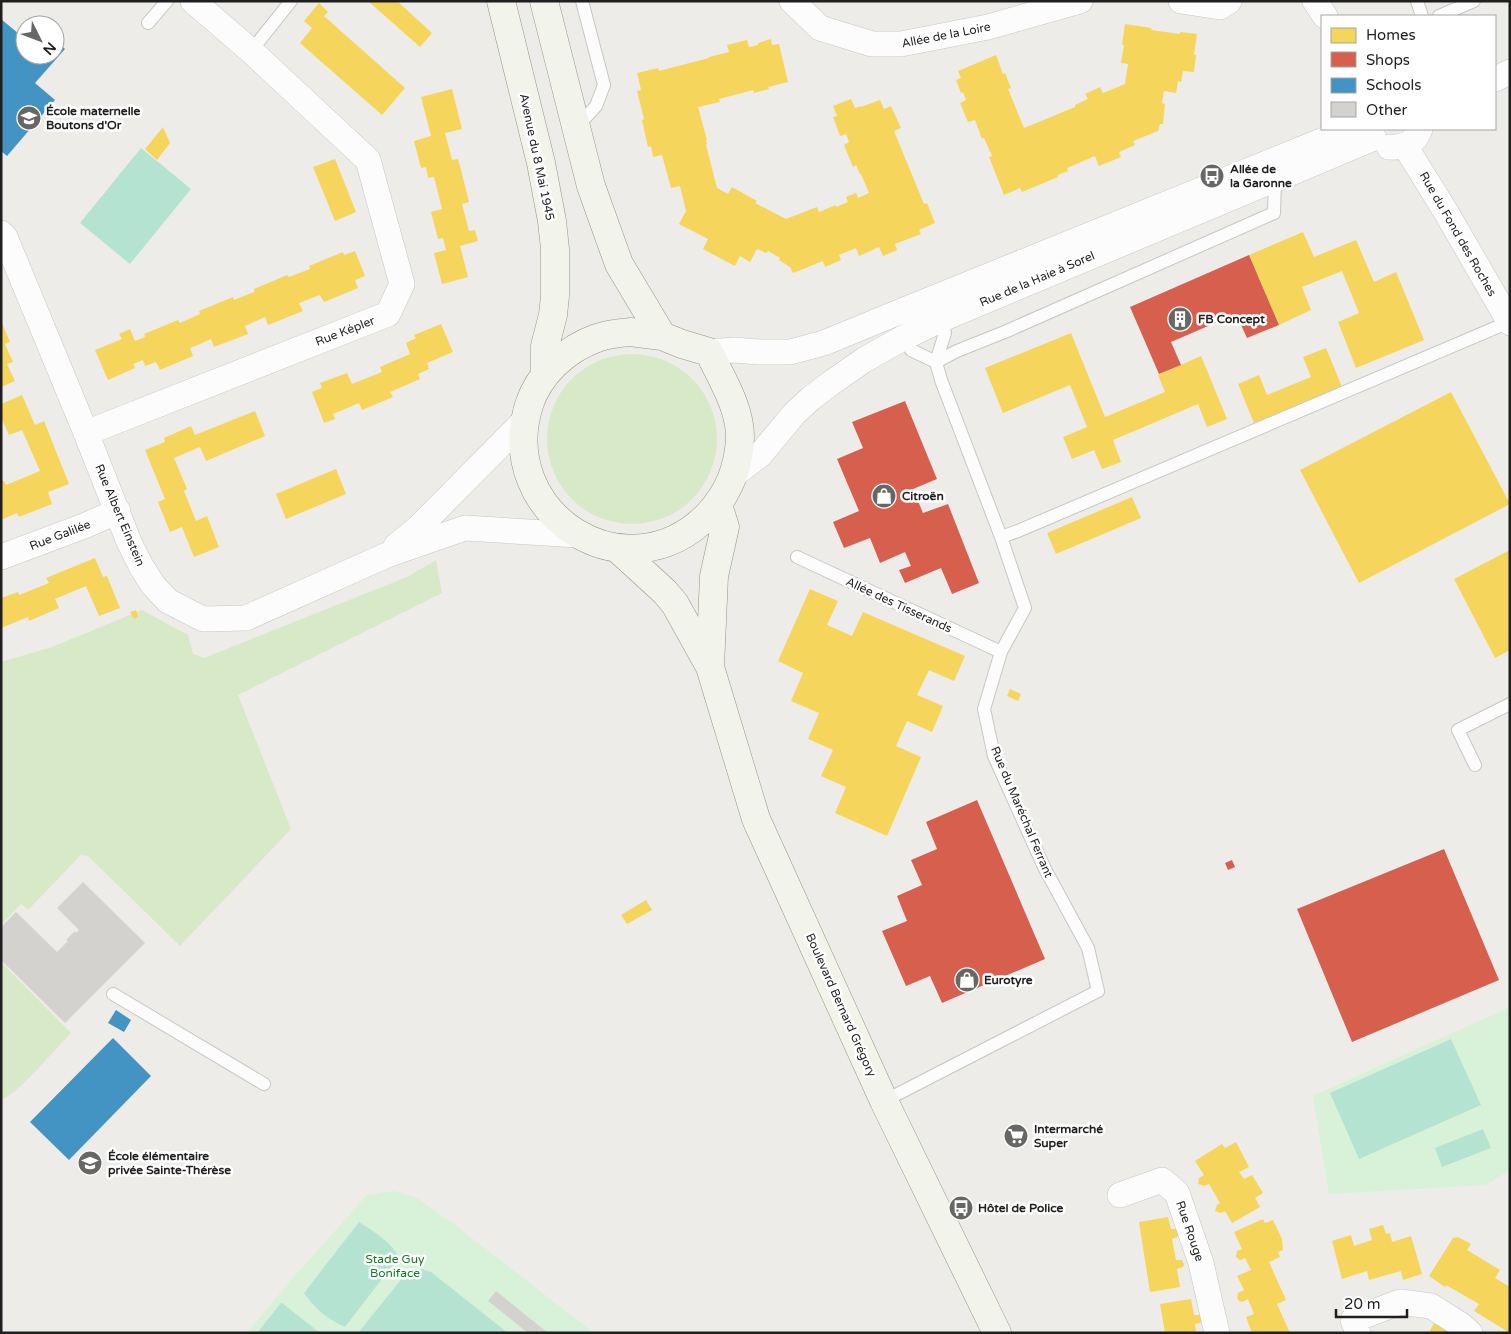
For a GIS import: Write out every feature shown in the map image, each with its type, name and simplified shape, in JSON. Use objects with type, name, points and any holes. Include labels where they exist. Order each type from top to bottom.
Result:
[{"type":"street","name":"Rue Képler","points":[[86,433],[388,314],[402,284],[368,160],[251,51],[193,1]]},
{"type":"street","name":"Avenue du 8 Mai 1945","points":[[500,1],[541,163],[552,221],[555,249],[555,296],[553,314],[545,346],[545,375]]},
{"type":"street","points":[[544,1],[591,186],[619,264],[662,336]]},
{"type":"street","name":"Allée de la Loire","points":[[792,1],[820,28],[872,44],[901,44],[988,27],[1080,1]]},
{"type":"street","points":[[1181,1],[1220,7],[1229,1]]},
{"type":"street","points":[[1315,1],[1324,15]]},
{"type":"street","points":[[1496,78],[1510,72]]},
{"type":"street","name":"Rue de la Haie à Sorel","points":[[709,352],[734,350],[790,352],[824,343],[1347,130]]},
{"type":"street","points":[[1371,134],[1381,145],[1390,148],[1413,137]]},
{"type":"street","name":"Rue de la Haie à Sorel","points":[[735,474],[760,456],[794,414],[817,394],[864,360],[903,338],[942,319],[1275,179],[1371,134]]},
{"type":"street","name":"Rue du Fond des Roches","points":[[1413,137],[1446,212],[1509,323]]},
{"type":"street","name":"Rue Albert Einstein","points":[[1,233],[5,237],[129,542],[153,585],[168,601],[202,620],[246,618],[387,555]]},
{"type":"street","points":[[630,332],[662,336],[709,352],[734,406],[740,436],[735,474],[718,505],[698,526],[673,540],[645,548],[617,548],[596,543],[578,535],[552,514],[533,486],[524,454],[525,420],[532,396],[545,375],[568,352],[598,337],[630,332]]},
{"type":"street","points":[[387,555],[418,528],[525,420]]},
{"type":"street","name":"Boulevard Bernard Grégory","points":[[710,668],[714,576],[725,527],[718,505]]},
{"type":"street","name":"Rue Galilée","points":[[1,556],[84,526],[118,511]]},
{"type":"street","points":[[387,555],[465,528],[578,535]]},
{"type":"street","name":"Boulevard Bernard Grégory","points":[[617,548],[665,592],[675,604],[710,668],[756,818],[884,1101],[997,1333]]},
{"type":"street","name":"Rue Rouge","points":[[1120,1196],[1162,1180],[1177,1193],[1201,1263],[1217,1333]]},
{"type":"street","points":[[1358,1333],[1353,1320],[1400,1302],[1431,1306],[1470,1333]]},
{"type":"lane","points":[[148,23],[167,1]]},
{"type":"lane","points":[[251,51],[291,1]]},
{"type":"lane","points":[[576,128],[596,106],[604,85],[582,1]]},
{"type":"lane","points":[[1417,1],[1422,15]]},
{"type":"lane","points":[[1441,15],[1474,1]]},
{"type":"lane","points":[[936,362],[957,351],[1007,331],[1274,213],[1275,179]]},
{"type":"lane","points":[[936,362],[945,333],[942,319]]},
{"type":"lane","points":[[1001,536],[1027,527],[1509,323]]},
{"type":"lane","points":[[903,338],[911,350],[936,362]]},
{"type":"lane","name":"Rue du Maréchal Ferrant","points":[[884,1101],[1098,990],[1088,948],[1044,867],[994,756],[984,708],[1001,652],[1025,608],[1001,536],[940,380],[936,362]]},
{"type":"lane","name":"Allée des Tisserands","points":[[797,557],[1001,652]]},
{"type":"lane","points":[[1475,765],[1458,730],[1510,704]]},
{"type":"lane","points":[[113,994],[264,1084]]},
{"type":"green space","points":[[141,148],[191,189],[130,264],[80,223]]},
{"type":"green space","points":[[624,354],[640,354],[665,360],[686,373],[698,385],[711,406],[717,439],[711,472],[698,493],[686,505],[665,518],[640,524],[624,524],[599,518],[578,505],[566,493],[553,472],[547,447],[547,431],[553,406],[566,385],[578,373],[599,360]]},
{"type":"green space","points":[[436,560],[442,593],[238,695],[291,829],[180,946],[88,856],[81,855],[28,910],[21,904],[1,925],[1,662],[52,647],[142,610],[188,635],[193,654],[204,658],[407,577]]},
{"type":"green space","points":[[1,962],[71,1033],[27,1080],[9,1096],[1,1100]]},
{"type":"green space","points":[[1510,1007],[1510,1170],[1486,1185],[1329,1194],[1313,1096]]},
{"type":"green space","points":[[1451,1039],[1481,1105],[1359,1159],[1330,1093]]},
{"type":"green space","points":[[1483,1129],[1491,1148],[1442,1167],[1435,1148]]},
{"type":"green space","name":"Stade Guy Boniface","points":[[394,1191],[417,1198],[455,1225],[594,1333],[247,1333],[367,1195]]},
{"type":"green space","points":[[359,1222],[388,1243],[398,1258],[345,1327],[322,1313],[304,1293]]},
{"type":"green space","points":[[418,1268],[431,1272],[508,1333],[358,1333],[408,1271]]},
{"type":"green space","points":[[282,1303],[320,1333],[257,1333]]},
{"type":"building: Homes","points":[[368,1],[397,1],[432,33],[420,47]]},
{"type":"building: Homes","points":[[319,3],[328,12],[324,16],[405,88],[382,115],[300,43],[312,28],[304,21]]},
{"type":"building: Homes","points":[[1125,24],[1152,28],[1151,30],[1197,34],[1194,72],[1183,71],[1181,82],[1178,81],[1176,93],[1164,91],[1162,103],[1165,104],[1163,124],[1160,124],[1158,131],[1133,141],[1135,145],[1119,152],[1121,157],[1099,166],[1095,156],[1067,168],[1068,171],[1058,175],[1058,177],[1022,192],[1020,188],[1004,195],[989,157],[992,156],[984,138],[982,139],[975,120],[968,122],[960,103],[966,100],[956,80],[961,78],[958,71],[996,55],[1011,88],[1008,89],[1024,128],[1075,107],[1075,105],[1088,99],[1085,94],[1100,87],[1103,93],[1125,84],[1128,64],[1121,63]]},
{"type":"building: Homes","points":[[771,39],[772,45],[779,44],[788,82],[754,93],[753,90],[719,99],[720,102],[698,107],[717,188],[728,194],[732,187],[757,201],[755,203],[786,219],[817,207],[819,212],[836,205],[836,207],[848,202],[846,197],[856,193],[858,198],[869,193],[856,165],[853,167],[844,145],[849,142],[846,134],[840,136],[833,117],[837,116],[833,106],[851,99],[855,108],[880,100],[884,109],[891,106],[901,128],[894,131],[924,204],[927,203],[935,223],[919,230],[921,234],[895,244],[897,250],[883,256],[879,247],[859,256],[856,248],[839,255],[841,260],[825,267],[823,261],[793,273],[790,267],[779,260],[780,258],[768,251],[766,253],[757,249],[750,262],[740,256],[735,266],[703,249],[708,239],[679,224],[686,211],[680,186],[671,188],[662,155],[653,157],[651,146],[648,147],[637,91],[641,90],[637,73],[658,68],[659,71],[729,52],[727,45],[747,40],[749,47]]},
{"type":"building: Homes","points":[[452,89],[462,129],[445,133],[452,160],[458,159],[469,202],[462,204],[469,231],[475,230],[478,241],[460,246],[468,277],[442,284],[434,253],[446,250],[443,238],[438,239],[431,212],[442,209],[434,177],[428,178],[426,167],[421,168],[414,141],[431,136],[421,97]]},
{"type":"building: Homes","points":[[163,127],[170,143],[157,160],[145,149]]},
{"type":"building: Homes","points":[[335,159],[356,212],[335,221],[313,167]]},
{"type":"building: Homes","points":[[1303,232],[1314,257],[1356,240],[1374,282],[1396,272],[1424,340],[1356,368],[1338,322],[1359,313],[1342,271],[1302,287],[1311,310],[1279,325],[1249,255]]},
{"type":"building: Homes","points":[[355,251],[365,276],[355,280],[358,288],[324,302],[320,295],[299,303],[303,311],[268,325],[265,317],[245,326],[248,334],[214,347],[211,339],[190,348],[193,356],[160,370],[156,362],[145,366],[143,360],[133,364],[135,368],[108,380],[95,350],[122,339],[119,334],[130,329],[135,341],[145,337],[144,334],[178,320],[180,323],[200,314],[199,311],[233,297],[234,300],[254,292],[254,289],[287,275],[289,277],[310,269],[309,266],[343,252],[344,255]]},
{"type":"building: Homes","points":[[1,321],[10,342],[5,344],[13,362],[7,364],[15,381],[1,387]]},
{"type":"building: Homes","points":[[441,324],[453,352],[427,363],[429,369],[418,374],[420,379],[390,392],[393,397],[362,410],[359,403],[333,414],[335,419],[324,423],[312,392],[322,388],[320,383],[347,373],[352,384],[382,372],[380,367],[410,354],[406,343],[416,338],[414,335]]},
{"type":"building: Homes","points":[[1071,333],[1105,417],[1165,392],[1158,375],[1201,356],[1227,419],[1207,427],[1198,404],[1113,440],[1121,462],[1102,469],[1094,450],[1072,459],[1063,437],[1087,427],[1070,385],[1003,413],[985,368]]},
{"type":"building: Homes","points":[[1326,348],[1342,387],[1254,423],[1238,384],[1259,375],[1267,395],[1311,377],[1303,357]]},
{"type":"building: Homes","points":[[1451,392],[1510,504],[1359,583],[1300,470]]},
{"type":"building: Homes","points":[[22,395],[35,425],[44,421],[69,484],[48,492],[52,504],[19,517],[17,513],[1,520],[1,481],[4,481],[6,485],[40,471],[22,430],[9,435],[1,417],[1,404]]},
{"type":"building: Homes","points":[[255,411],[265,436],[206,461],[200,447],[174,458],[187,489],[184,491],[196,521],[207,516],[219,547],[194,557],[182,527],[170,532],[158,502],[165,499],[145,450],[165,442],[164,438],[191,426],[195,435]]},
{"type":"building: Homes","points":[[336,469],[346,494],[286,519],[276,494]]},
{"type":"building: Homes","points":[[1132,497],[1141,518],[1056,554],[1047,533]]},
{"type":"building: Homes","points":[[1510,550],[1510,650],[1495,658],[1454,579]]},
{"type":"building: Homes","points":[[95,558],[103,577],[107,576],[120,608],[99,616],[86,586],[55,599],[59,608],[29,621],[28,617],[1,628],[1,598],[18,592],[19,595],[49,583],[46,578]]},
{"type":"building: Homes","points":[[810,589],[838,601],[827,625],[852,636],[863,612],[965,656],[954,681],[929,670],[917,695],[943,706],[932,732],[907,721],[896,746],[921,757],[887,836],[835,813],[846,787],[821,776],[833,750],[808,739],[819,713],[791,701],[803,673],[778,661]]},
{"type":"building: Homes","points":[[136,610],[138,617],[134,619],[130,612]]},
{"type":"building: Homes","points":[[1010,689],[1021,694],[1018,701],[1007,696]]},
{"type":"building: Homes","points":[[646,900],[652,910],[627,924],[621,915]]},
{"type":"building: Homes","points":[[1236,1142],[1249,1167],[1239,1172],[1244,1179],[1252,1175],[1263,1193],[1255,1198],[1260,1207],[1232,1223],[1225,1211],[1221,1213],[1215,1211],[1220,1203],[1209,1184],[1204,1186],[1198,1184],[1199,1178],[1204,1175],[1195,1161],[1222,1144],[1225,1148]]},
{"type":"building: Homes","points":[[1168,1217],[1171,1229],[1177,1229],[1179,1234],[1172,1239],[1176,1260],[1182,1260],[1184,1264],[1183,1267],[1177,1269],[1180,1287],[1150,1292],[1139,1222]]},
{"type":"building: Homes","points":[[1263,1219],[1265,1223],[1273,1220],[1282,1239],[1283,1250],[1278,1252],[1280,1257],[1269,1262],[1286,1300],[1277,1304],[1290,1333],[1252,1333],[1246,1317],[1254,1314],[1248,1299],[1242,1302],[1237,1298],[1238,1293],[1244,1290],[1237,1276],[1251,1270],[1245,1258],[1240,1260],[1236,1257],[1237,1251],[1242,1249],[1234,1232]]},
{"type":"building: Homes","points":[[1383,1225],[1386,1234],[1390,1233],[1392,1242],[1411,1236],[1422,1274],[1403,1280],[1401,1271],[1369,1280],[1367,1271],[1342,1279],[1332,1241],[1351,1235],[1354,1246],[1372,1240],[1369,1229]]},
{"type":"building: Homes","points":[[1458,1237],[1471,1244],[1467,1250],[1500,1270],[1495,1278],[1510,1287],[1510,1333],[1474,1311],[1479,1304],[1446,1285],[1445,1287],[1429,1276],[1453,1238]]},
{"type":"building: Homes","points":[[1191,1299],[1194,1315],[1201,1315],[1203,1322],[1195,1324],[1196,1333],[1165,1333],[1160,1304]]},
{"type":"building: Homes","points":[[1434,1323],[1460,1333],[1429,1333]]},
{"type":"building: Shops","name":"FB Concept","points":[[1249,255],[1279,325],[1247,338],[1236,314],[1171,342],[1181,365],[1159,374],[1130,307]]},
{"type":"building: Shops","name":"Citroën","points":[[905,401],[937,479],[913,489],[923,513],[948,504],[979,583],[952,594],[941,568],[905,583],[899,570],[911,566],[905,552],[880,563],[870,538],[844,548],[833,522],[859,511],[837,459],[863,448],[852,422]]},
{"type":"building: Shops","points":[[977,800],[1045,959],[942,1003],[930,976],[906,986],[882,931],[907,921],[897,896],[922,885],[911,860],[937,849],[926,822]]},
{"type":"building: Shops","points":[[1444,849],[1499,980],[1352,1042],[1297,909]]},
{"type":"building: Shops","points":[[1232,860],[1235,867],[1228,870],[1225,863]]},
{"type":"building: Schools","points":[[1,19],[15,31],[15,65],[51,65],[35,83],[55,100],[7,156],[1,151]]},
{"type":"building: Schools","points":[[116,1010],[131,1020],[124,1032],[108,1023]]},
{"type":"building: Schools","points":[[113,1038],[151,1076],[69,1160],[30,1122]]},
{"type":"building: Other","points":[[83,882],[145,943],[65,1023],[1,960],[1,927],[16,912],[57,952],[75,931],[76,933],[79,930],[57,908]]},
{"type":"building: Other","points":[[496,1291],[548,1333],[528,1333],[488,1301]]},
{"type":"place","name":"École maternelle Boutons d'Or","points":[[29,118]]},
{"type":"place","name":"Allée de la Garonne","points":[[1212,176]]},
{"type":"place","name":"FB Concept","points":[[1180,319]]},
{"type":"place","name":"Citroën","points":[[884,496]]},
{"type":"place","name":"Eurotyre","points":[[967,980]]},
{"type":"place","name":"Intermarché Super","points":[[1016,1136]]},
{"type":"place","name":"École élémentaire privée Sainte-Thérèse","points":[[90,1163]]},
{"type":"place","name":"Hôtel de Police","points":[[961,1208]]}]
